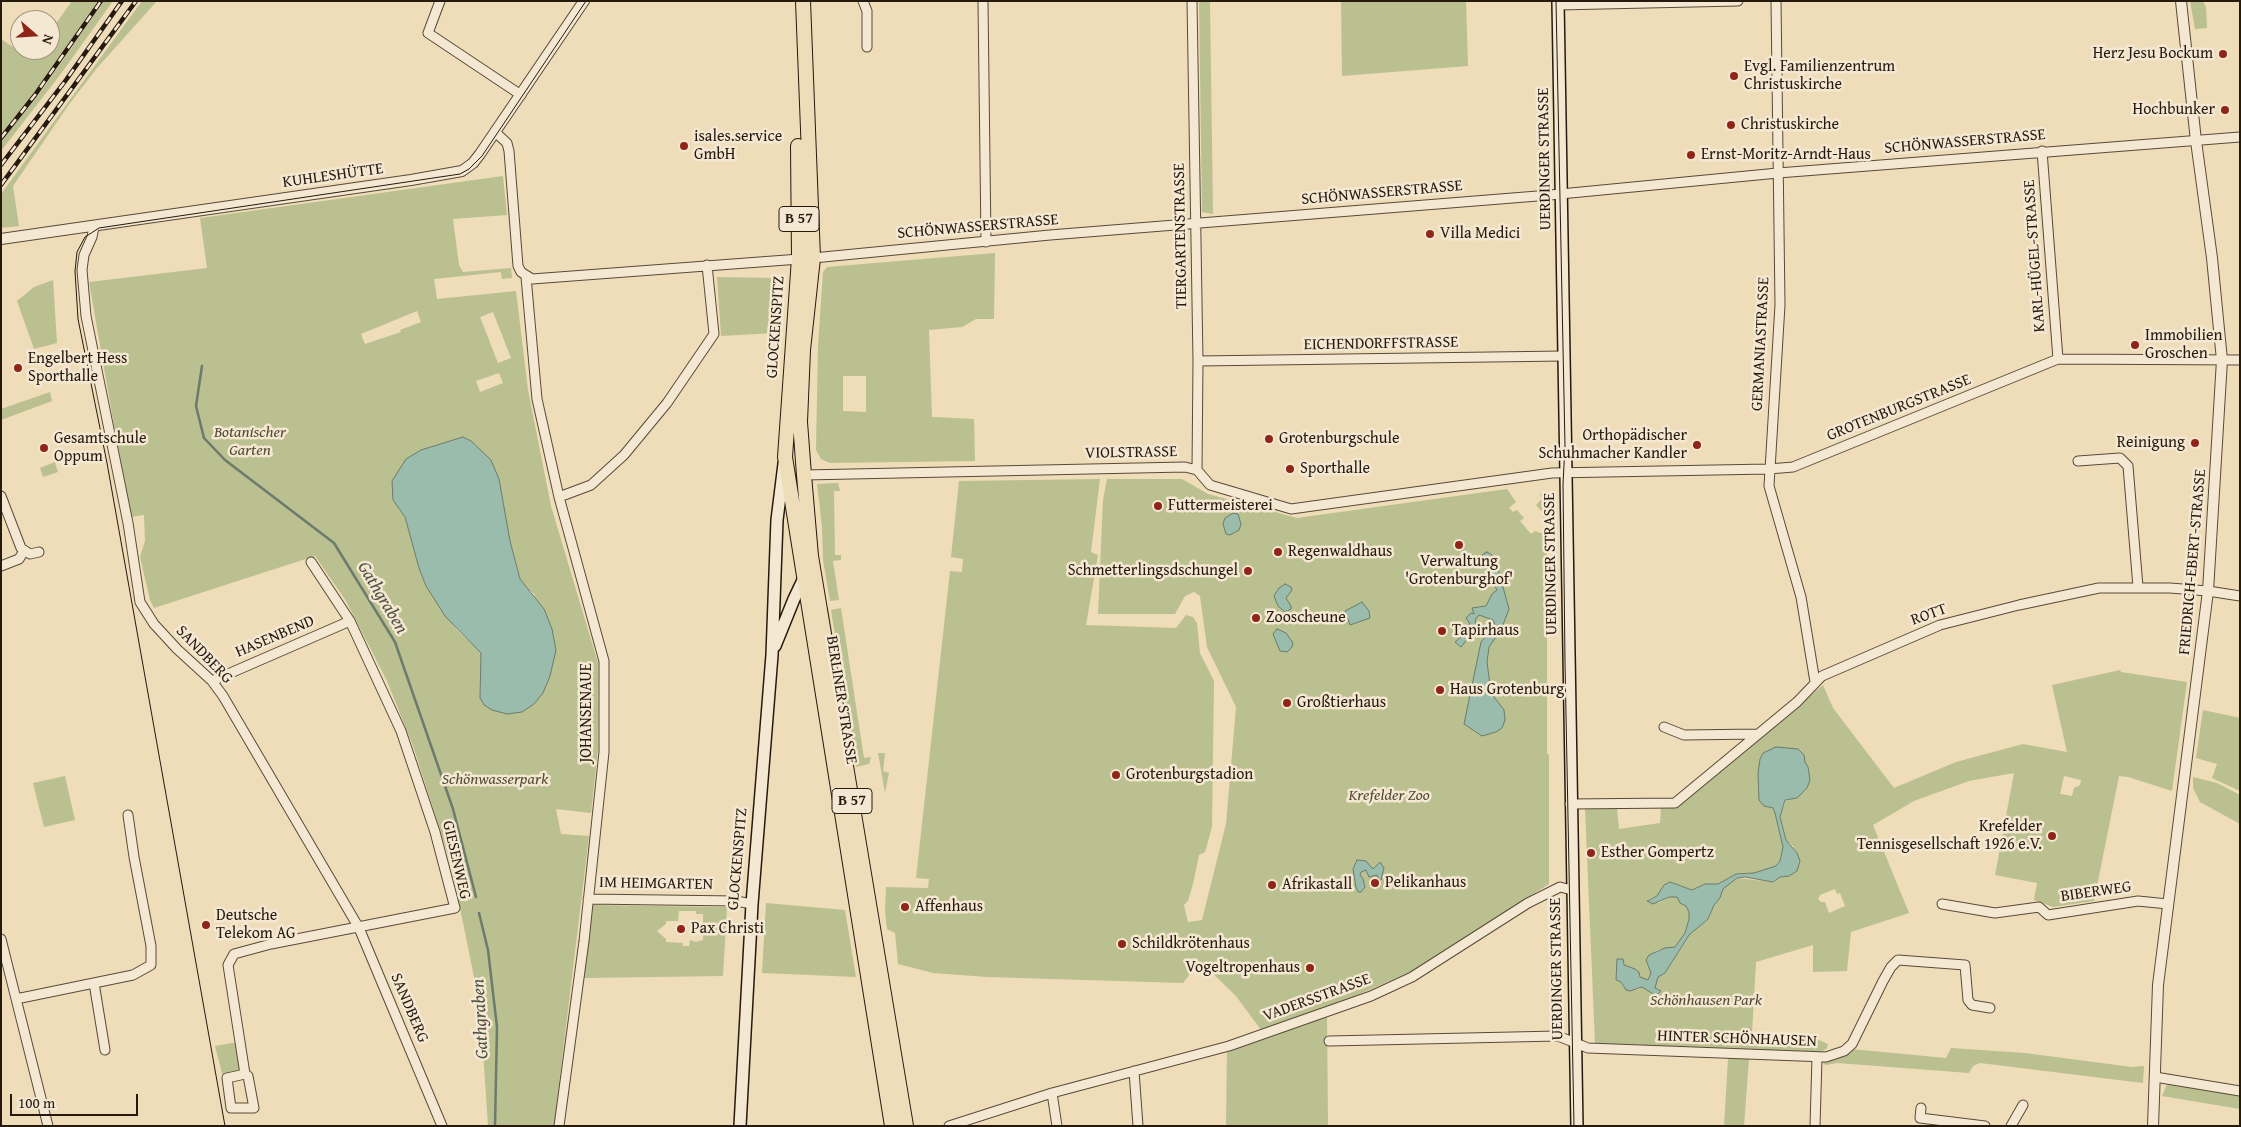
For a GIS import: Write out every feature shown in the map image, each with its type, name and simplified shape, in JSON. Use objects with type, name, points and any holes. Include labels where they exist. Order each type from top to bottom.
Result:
[{"type":"main road","name":"GLOCKENSPITZ","points":[[740,1126],[752,904],[772,655],[777,520],[806,258],[795,1]]},
{"type":"main road","name":"GLOCKENSPITZ","points":[[803,1],[806,258],[800,422],[804,475]]},
{"type":"main road","name":"UERDINGER STRASSE","points":[[1558,3],[1570,804],[1577,1126]]},
{"type":"main road","name":"BERLINER STRASSE","points":[[785,457],[892,1126]]},
{"type":"main road","name":"BERLINER STRASSE","points":[[804,475],[811,556],[906,1126]]},
{"type":"main road","name":"GLOCKENSPITZ","points":[[772,655],[794,599],[805,578],[811,556]]},
{"type":"street","points":[[440,1],[428,33],[521,95]]},
{"type":"street","name":"KUHLESHÜTTE","points":[[1,239],[94,227],[462,171],[473,163],[584,1]]},
{"type":"street","points":[[863,1],[867,12],[867,47]]},
{"type":"street","points":[[983,1],[986,242]]},
{"type":"street","name":"TIERGARTENSTRASSE","points":[[1192,1],[1198,470]]},
{"type":"street","points":[[1558,3],[1738,1]]},
{"type":"street","name":"GERMANIASTRASSE","points":[[1776,1],[1780,306],[1769,470],[1770,490],[1801,596],[1815,682]]},
{"type":"street","name":"FRIEDRICH-EBERT-STRASSE","points":[[2154,1126],[2158,985],[2208,591],[2222,360],[2212,258],[2196,141],[2181,1]]},
{"type":"street","name":"JOHANSENAUE","points":[[495,132],[507,143],[509,151],[518,266],[526,277],[537,399],[560,497],[604,661],[604,752],[588,898],[559,1126]]},
{"type":"street","name":"SCHÖNWASSERSTRASSE","points":[[526,277],[806,258],[1195,223],[1562,194],[1778,173],[2240,137]]},
{"type":"street","name":"KARL-HÜGEL-STRASSE","points":[[2042,151],[2058,359]]},
{"type":"street","name":"SANDBERG","points":[[94,227],[84,255],[82,270],[86,316],[128,524],[140,602],[154,624],[177,650],[212,681],[223,696],[359,928],[442,1126]]},
{"type":"street","points":[[560,497],[591,485],[624,455],[667,403],[714,334],[707,265]]},
{"type":"street","name":"EICHENDORFFSTRASSE","points":[[1198,361],[1564,356]]},
{"type":"street","name":"GROTENBURGSTRASSE","points":[[1566,472],[1769,470],[1800,465],[2058,359],[2240,360]]},
{"type":"street","points":[[2078,461],[2120,458],[2128,466],[2138,588]]},
{"type":"street","name":"VIOLSTRASSE","points":[[804,475],[1185,467],[1198,470],[1210,485],[1291,509],[1566,472]]},
{"type":"street","points":[[1,496],[24,551],[30,554],[39,552]]},
{"type":"street","points":[[1,566],[19,559],[24,551]]},
{"type":"street","name":"GIESENWEG","points":[[245,1074],[228,965],[234,954],[271,944],[455,908],[435,832],[401,730],[350,621],[311,562]]},
{"type":"street","name":"ROTT","points":[[1570,804],[1675,802],[1797,702],[1815,682],[1828,673],[1955,621],[2090,589],[2138,588],[2208,591],[2240,596]]},
{"type":"street","name":"HASENBEND","points":[[212,681],[350,621]]},
{"type":"street","points":[[1664,727],[1684,735],[1758,734]]},
{"type":"street","points":[[16,999],[133,975],[151,965],[151,946],[128,815]]},
{"type":"street","name":"VADERSSTRASSE","points":[[949,1126],[979,1121],[1052,1093],[1229,1046],[1371,996],[1412,977],[1528,903],[1560,887],[1572,890]]},
{"type":"street","name":"IM HEIMGARTEN","points":[[588,898],[736,901],[752,904]]},
{"type":"street","name":"BIBERWEG","points":[[1942,904],[1995,913],[2039,907],[2048,914],[2138,901],[2168,904]]},
{"type":"street","points":[[1,939],[48,1126]]},
{"type":"street","name":"HINTER SCHÖNHAUSEN","points":[[1575,1043],[1588,1048],[1817,1058],[1844,1051],[1852,1044],[1883,981],[1891,967],[1898,960],[1966,966],[1968,1000],[1972,1005],[1990,1008]]},
{"type":"street","points":[[94,983],[105,1050]]},
{"type":"street","points":[[1329,1042],[1558,1036],[1575,1043]]},
{"type":"street","points":[[1815,1126],[1817,1058]]},
{"type":"street","points":[[1134,1071],[1138,1126]]},
{"type":"street","points":[[2155,1077],[2240,1091]]},
{"type":"street","points":[[1052,1093],[1057,1126]]},
{"type":"street","points":[[2011,1126],[2023,1106]]},
{"type":"street","points":[[1921,1108],[1918,1122],[1985,1126]]},
{"type":"green space","points":[[72,1],[98,1],[60,56],[60,18]]},
{"type":"green space","points":[[104,1],[113,1],[60,75],[1,151],[1,141],[37,97]]},
{"type":"green space","points":[[142,1],[157,1],[97,68],[70,103],[13,186],[19,226],[1,228],[1,194]]},
{"type":"green space","points":[[1199,1],[1210,1],[1213,214],[1202,212]]},
{"type":"green space","points":[[1341,1],[1466,1],[1468,66],[1342,76]]},
{"type":"green space","points":[[2190,1],[2203,1],[2206,7],[2207,28],[2195,29]]},
{"type":"green space","points":[[1,39],[10,45],[10,60],[57,60],[25,106],[1,134]]},
{"type":"green space","name":"Schönwasserpark","points":[[503,176],[507,215],[453,219],[459,265],[463,272],[511,268],[512,278],[502,279],[501,272],[434,279],[437,299],[516,291],[528,390],[551,506],[598,663],[598,749],[591,813],[556,809],[561,834],[589,836],[554,1126],[488,1126],[483,1051],[474,977],[451,864],[413,746],[387,681],[346,601],[315,556],[154,608],[150,600],[140,557],[145,541],[144,515],[130,517],[89,282],[207,268],[200,218]],"holes":[[[417,311],[421,322],[400,330],[401,332],[365,344],[361,334]],[[493,312],[511,358],[498,363],[480,317]],[[499,373],[503,383],[480,392],[476,381]],[[393,500],[510,541],[520,579],[535,595],[484,705],[480,698],[481,653],[457,630],[426,586],[405,517]]]},
{"type":"green space","points":[[995,253],[994,319],[976,319],[962,327],[929,330],[932,417],[974,419],[975,461],[830,463],[821,459],[816,450],[818,345],[823,272],[827,267]],"holes":[[[843,376],[866,376],[866,412],[843,411]]]},
{"type":"green space","points":[[717,277],[775,278],[774,333],[721,336]]},
{"type":"green space","points":[[53,280],[57,343],[34,349],[17,301],[34,287]]},
{"type":"green space","points":[[50,392],[52,401],[1,420],[1,409]]},
{"type":"green space","points":[[55,462],[58,472],[43,477],[40,468]]},
{"type":"green space","name":"Krefelder Zoo","points":[[1100,479],[1091,552],[1098,555],[1086,625],[1176,628],[1186,615],[1193,617],[1197,623],[1200,653],[1214,681],[1212,827],[1205,852],[1199,855],[1188,901],[1184,905],[1188,922],[1202,920],[1226,824],[1236,707],[1207,647],[1200,596],[1194,592],[1185,596],[1175,614],[1098,614],[1103,500],[1107,479],[1182,479],[1208,494],[1297,518],[1507,489],[1516,502],[1509,508],[1513,512],[1517,510],[1524,518],[1520,521],[1531,534],[1535,531],[1547,533],[1549,884],[1412,971],[1335,1005],[1261,1030],[1236,996],[1205,966],[1195,967],[1183,983],[987,977],[933,973],[898,964],[895,933],[887,929],[885,911],[886,887],[928,888],[929,879],[916,878],[950,571],[962,572],[963,559],[951,557],[959,481]]},
{"type":"green space","points":[[838,483],[840,491],[834,491],[835,555],[841,555],[841,560],[833,561],[839,600],[830,601],[823,560],[822,527],[817,484]]},
{"type":"green space","points":[[1549,493],[1550,520],[1546,521],[1543,517],[1545,515],[1536,505],[1542,499],[1540,494]]},
{"type":"green space","points":[[825,607],[828,607],[854,766],[851,765]]},
{"type":"green space","points":[[841,608],[864,758],[871,757],[869,764],[856,767],[831,610]]},
{"type":"green space","name":"Schönhausen Park","points":[[2120,670],[2121,672],[2187,682],[2172,791],[2119,776],[2094,901],[2053,907],[2034,900],[2037,883],[1995,875],[2014,773],[1969,781],[1914,801],[1873,825],[1909,913],[1851,932],[1847,971],[1813,972],[1813,945],[1756,962],[1752,1033],[1807,1035],[1828,1044],[1827,1048],[1821,1053],[1595,1044],[1585,808],[1617,808],[1619,829],[1660,823],[1661,807],[1678,806],[1823,685],[1833,708],[1894,788],[1956,762],[2023,744],[2067,752],[2052,685]],"holes":[[[1758,773],[1801,793],[1797,798],[1786,800],[1780,817],[1786,840],[1793,846],[1800,861],[1789,876],[1780,877],[1773,882],[1737,878],[1723,889],[1708,919],[1689,935],[1665,973],[1658,977],[1655,983],[1655,994],[1642,987],[1637,990],[1622,985],[1616,979],[1618,959],[1624,965],[1639,972],[1640,977],[1644,980],[1648,980],[1651,973],[1647,964],[1657,950],[1675,947],[1685,933],[1689,912],[1677,897],[1669,897],[1659,903],[1648,899],[1657,896],[1670,882],[1692,890],[1705,884],[1718,884],[1736,874],[1754,873],[1772,868],[1780,861],[1783,847],[1775,813],[1773,808],[1764,806]],[[2064,776],[2081,780],[2080,785],[2074,788],[2072,796],[2060,794]],[[1835,889],[1837,894],[1840,893],[1845,906],[1829,913],[1825,902],[1821,902],[1818,899],[1820,895]]]},
{"type":"green space","points":[[2203,710],[2240,718],[2240,791],[2212,778],[2217,764],[2196,758]]},
{"type":"green space","points":[[878,753],[885,753],[883,771],[889,773],[885,793]]},
{"type":"green space","points":[[65,776],[75,820],[44,827],[33,783]]},
{"type":"green space","points":[[2193,777],[2217,783],[2240,795],[2240,824],[2200,802],[2193,788]]},
{"type":"green space","points":[[766,903],[845,910],[856,977],[762,973]]},
{"type":"green space","points":[[593,905],[727,907],[723,976],[584,978]],"holes":[[[679,911],[696,911],[696,914],[703,914],[703,940],[696,942],[690,940],[689,946],[683,946],[683,943],[666,942],[666,939],[657,931],[666,924],[666,921],[678,921]]]},
{"type":"green space","points":[[1327,1015],[1328,1126],[1226,1126],[1227,1048]]},
{"type":"green space","points":[[238,1042],[243,1071],[223,1077],[215,1046]]},
{"type":"green space","points":[[1951,1048],[2025,1053],[2132,1067],[2144,1066],[2143,1083],[1980,1063],[1973,1066],[1969,1073],[1837,1063],[1826,1065],[1821,1062],[1851,1049],[1946,1058]]},
{"type":"green space","points":[[1728,1058],[1749,1059],[1744,1126],[1724,1126]]},
{"type":"green space","points":[[2168,1082],[2240,1095],[2240,1109],[2162,1096]]},
{"type":"shaded area","points":[[463,437],[471,441],[491,460],[499,479],[510,541],[520,579],[544,609],[552,629],[556,650],[550,676],[543,693],[534,704],[522,712],[507,714],[492,710],[484,705],[480,698],[481,653],[445,616],[426,586],[405,517],[393,500],[392,481],[406,459],[421,450]]},
{"type":"shaded area","points":[[1233,513],[1238,514],[1241,524],[1239,530],[1230,535],[1226,534],[1223,524],[1225,518]]},
{"type":"shaded area","points":[[1487,552],[1492,555],[1499,572],[1509,609],[1501,630],[1489,647],[1487,662],[1491,693],[1504,710],[1505,720],[1502,728],[1482,736],[1464,724],[1481,642],[1487,635],[1493,633],[1496,627],[1493,620],[1479,615],[1475,620],[1477,627],[1461,647],[1455,642],[1468,631],[1470,624],[1466,618],[1471,613],[1474,614],[1472,608],[1486,606],[1492,594],[1497,590],[1482,562],[1483,554]]},
{"type":"shaded area","points":[[1285,584],[1291,587],[1292,590],[1286,598],[1291,609],[1285,612],[1278,606],[1274,596],[1279,588]]},
{"type":"shaded area","points":[[1362,602],[1369,611],[1370,618],[1350,625],[1345,611]]},
{"type":"shaded area","points":[[1277,629],[1286,633],[1293,643],[1287,652],[1280,651],[1273,634]]},
{"type":"shaded area","points":[[1776,747],[1798,749],[1804,755],[1808,767],[1810,780],[1807,788],[1797,798],[1785,800],[1780,817],[1786,840],[1797,853],[1800,861],[1797,871],[1789,876],[1780,877],[1773,882],[1745,877],[1737,878],[1723,889],[1708,919],[1689,935],[1665,973],[1658,977],[1655,988],[1661,991],[1655,995],[1642,987],[1630,991],[1626,990],[1621,982],[1616,980],[1617,959],[1623,959],[1624,965],[1635,969],[1639,972],[1640,977],[1648,980],[1651,973],[1646,960],[1649,955],[1665,948],[1675,947],[1685,933],[1689,912],[1677,897],[1669,897],[1653,904],[1647,901],[1657,896],[1664,885],[1670,882],[1692,890],[1705,884],[1718,884],[1736,874],[1754,873],[1776,866],[1780,861],[1783,847],[1775,813],[1773,808],[1764,806],[1759,800],[1758,773],[1763,753]]},
{"type":"shaded area","points":[[1357,860],[1366,861],[1373,869],[1380,862],[1384,868],[1381,880],[1379,880],[1377,875],[1369,877],[1366,870],[1361,872],[1360,875],[1365,887],[1361,892],[1358,892],[1356,887],[1353,869]]},
{"type":"waterway","name":"Gathgraben","points":[[202,366],[196,406],[204,438],[225,460],[334,543],[395,642],[453,809],[476,897]]},
{"type":"waterway","name":"Gathgraben","points":[[479,913],[488,950],[497,1027],[495,1126]]},
{"type":"tram line","points":[[225,1126],[107,463],[78,319],[75,271],[77,252],[85,237],[99,228],[460,174],[469,169],[482,156],[586,1]]},
{"type":"tram line","points":[[1556,1],[1565,446],[1563,484],[1565,663],[1574,1126]]},
{"type":"railway","points":[[1,138],[35,95],[101,1]]},
{"type":"railway","points":[[1,165],[66,80],[122,1]]},
{"type":"railway","points":[[1,185],[136,1]]},
{"type":"place","name":"Herz Jesu Bockum","points":[[2223,54]]},
{"type":"place","name":"Evgl. Familienzentrum Christuskirche","points":[[1734,76]]},
{"type":"place","name":"Hochbunker","points":[[2225,110]]},
{"type":"place","name":"Christuskirche","points":[[1731,125]]},
{"type":"place","name":"isales.service GmbH","points":[[684,146]]},
{"type":"place","name":"Ernst-Moritz-Arndt-Haus","points":[[1691,155]]},
{"type":"place","name":"Villa Medici","points":[[1430,234]]},
{"type":"place","name":"Immobilien Groschen","points":[[2135,345]]},
{"type":"place","name":"Engelbert Hess Sporthalle","points":[[18,368]]},
{"type":"place","name":"Grotenburgschule","points":[[1269,439]]},
{"type":"place","name":"Reinigung","points":[[2195,443]]},
{"type":"place","name":"Orthopädischer Schuhmacher Kandler","points":[[1697,445]]},
{"type":"place","name":"Gesamtschule Oppum","points":[[44,448]]},
{"type":"place","name":"Sporthalle","points":[[1290,469]]},
{"type":"place","name":"Futtermeisterei","points":[[1158,506]]},
{"type":"place","name":"Verwaltung 'Grotenburghof'","points":[[1459,545]]},
{"type":"place","name":"Regenwaldhaus","points":[[1278,552]]},
{"type":"place","name":"Schmetterlingsdschungel","points":[[1248,571]]},
{"type":"place","name":"Zooscheune","points":[[1256,618]]},
{"type":"place","name":"Tapirhaus","points":[[1442,631]]},
{"type":"place","name":"Haus Grotenburg","points":[[1440,690]]},
{"type":"place","name":"Großtierhaus","points":[[1287,703]]},
{"type":"place","name":"Grotenburgstadion","points":[[1116,775]]},
{"type":"place","name":"Krefelder Tennisgesellschaft 1926 e.V.","points":[[2052,836]]},
{"type":"place","name":"Esther Gompertz","points":[[1591,853]]},
{"type":"place","name":"Pelikanhaus","points":[[1375,883]]},
{"type":"place","name":"Afrikastall","points":[[1272,885]]},
{"type":"place","name":"Affenhaus","points":[[905,907]]},
{"type":"place","name":"Deutsche Telekom AG","points":[[206,925]]},
{"type":"place","name":"Pax Christi","points":[[681,929]]},
{"type":"place","name":"Schildkrötenhaus","points":[[1122,944]]},
{"type":"place","name":"Vogeltropenhaus","points":[[1310,968]]},
{"type":"park label","name":"Botanischer Garten","points":[[250,442]]}]
